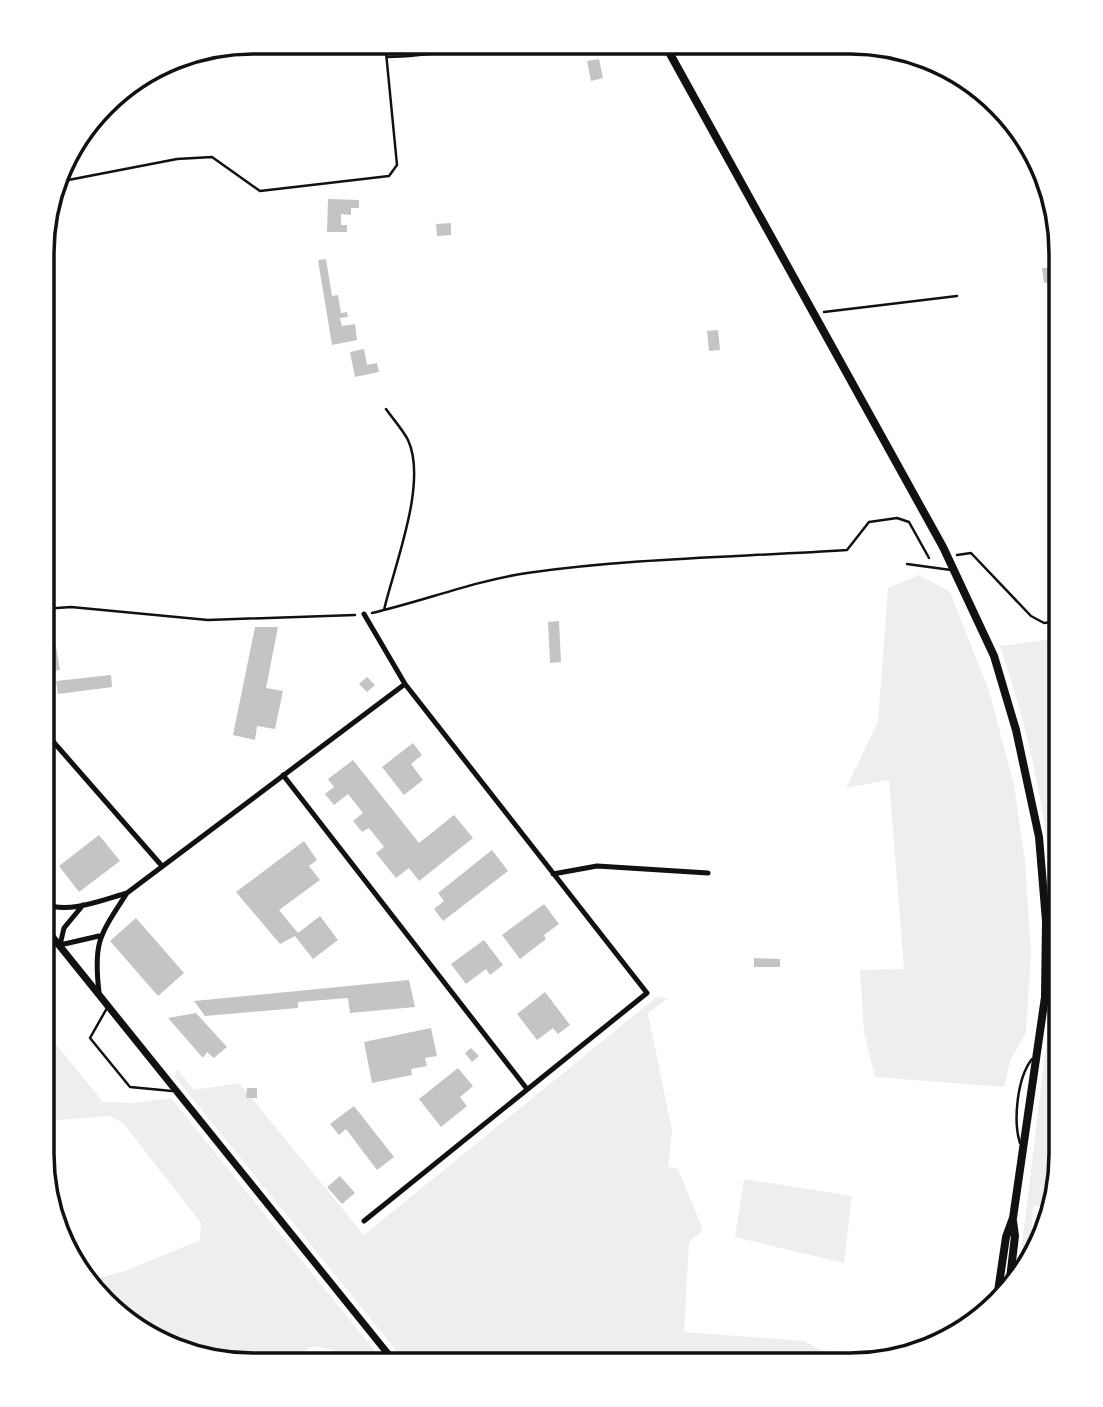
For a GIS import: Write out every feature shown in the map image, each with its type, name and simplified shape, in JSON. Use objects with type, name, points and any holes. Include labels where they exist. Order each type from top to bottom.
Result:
[{"type":"main road","points":[[670,54],[948,556],[994,656],[1016,730],[1039,838],[1046,921],[1045,997],[1013,1218],[1006,1237],[999,1285]]},
{"type":"main road","points":[[1011,1270],[1015,1236],[1013,1218]]},
{"type":"street","points":[[364,614],[405,684],[647,993],[364,1221]]},
{"type":"street","points":[[99,992],[95,955],[99,936],[127,893],[405,684]]},
{"type":"street","points":[[54,743],[162,866]]},
{"type":"street","points":[[283,775],[527,1089]]},
{"type":"street","points":[[553,874],[597,866],[708,873]]},
{"type":"street","points":[[54,908],[83,905],[127,893]]},
{"type":"street","points":[[60,946],[64,928],[83,905]]},
{"type":"street","points":[[60,946],[99,936]]},
{"type":"street","points":[[54,938],[99,992],[175,1092],[387,1352]]},
{"type":"lane","points":[[907,564],[954,570]]},
{"type":"lane","points":[[108,1005],[90,1038],[130,1087],[175,1092]]},
{"type":"path","points":[[68,180],[177,159],[212,157],[260,191],[389,176],[397,166],[387,57],[431,55]]},
{"type":"path","points":[[814,314],[957,296]]},
{"type":"path","points":[[384,610],[409,516],[412,466],[409,442],[386,409]]},
{"type":"path","points":[[54,608],[71,607],[208,620],[337,618],[384,610],[474,583],[572,567],[848,550],[869,523],[897,518],[909,522],[934,568]]},
{"type":"path","points":[[948,556],[971,553],[1031,616],[1049,622]]},
{"type":"shaded area","points":[[919,575],[950,592],[989,691],[1014,785],[1025,861],[1031,952],[1026,1032],[1010,1061],[1004,1087],[875,1077],[864,1033],[860,970],[904,969],[889,780],[846,788],[878,722],[888,588]]},
{"type":"shaded area","points":[[1049,640],[1048,854],[1034,768],[1000,646]]},
{"type":"shaded area","points":[[658,996],[667,999],[648,1013],[672,1131],[668,1167],[678,1169],[703,1230],[689,1242],[684,1332],[804,1341],[823,1351],[840,1352],[397,1352],[175,1077],[177,1069],[194,1090],[239,1083],[364,1235]]},
{"type":"shaded area","points":[[1048,1028],[1048,1167],[1045,1193],[1041,1206],[1033,1206],[1032,1232],[1021,1254]]},
{"type":"shaded area","points":[[54,1042],[103,1102],[133,1103],[171,1098],[376,1352],[335,1352],[313,1346],[303,1352],[240,1352],[214,1349],[165,1332],[122,1303],[98,1278],[125,1271],[200,1240],[201,1223],[123,1123],[109,1116],[54,1120]]},
{"type":"shaded area","points":[[744,1179],[852,1196],[844,1263],[735,1237]]},
{"type":"building","points":[[599,59],[603,78],[591,81],[587,61]]},
{"type":"building","points":[[328,199],[359,200],[359,208],[351,208],[351,215],[341,214],[341,225],[347,225],[347,232],[327,232]]},
{"type":"building","points":[[451,223],[451,235],[437,236],[436,224]]},
{"type":"building","points":[[326,259],[332,296],[338,295],[341,313],[347,312],[348,317],[340,318],[342,326],[355,324],[357,340],[332,345],[318,260]]},
{"type":"building","points":[[1042,268],[1049,268],[1049,282],[1044,283]]},
{"type":"building","points":[[718,330],[720,350],[709,351],[707,331]]},
{"type":"building","points":[[364,349],[367,365],[377,363],[379,372],[355,377],[350,352]]},
{"type":"building","points":[[559,621],[561,662],[550,663],[548,622]]},
{"type":"building","points":[[255,627],[278,627],[266,688],[283,691],[275,729],[257,726],[255,740],[233,735]]},
{"type":"building","points":[[54,641],[60,670],[54,671]]},
{"type":"building","points":[[111,675],[112,687],[58,694],[56,681]]},
{"type":"building","points":[[367,677],[375,685],[367,692],[359,684]]},
{"type":"building","points":[[413,743],[422,755],[411,764],[423,780],[404,795],[382,767]]},
{"type":"building","points":[[353,760],[419,843],[454,815],[473,838],[419,881],[409,868],[396,878],[376,853],[384,847],[369,828],[362,832],[353,821],[363,813],[348,794],[334,805],[325,794],[334,787],[328,779]]},
{"type":"building","points":[[99,835],[120,861],[79,892],[59,866]]},
{"type":"building","points":[[304,841],[317,860],[309,866],[320,880],[279,910],[298,933],[320,916],[338,940],[313,959],[295,936],[280,944],[236,892]]},
{"type":"building","points":[[492,850],[508,871],[443,921],[434,909],[444,901],[438,893]]},
{"type":"building","points":[[544,904],[559,924],[544,935],[546,939],[520,959],[502,935]]},
{"type":"building","points":[[136,918],[184,973],[158,996],[110,941]]},
{"type":"building","points":[[484,940],[503,965],[490,975],[486,969],[466,984],[451,964]]},
{"type":"building","points":[[754,958],[780,959],[780,967],[754,967]]},
{"type":"building","points":[[409,980],[415,1007],[350,1013],[348,998],[298,1002],[298,1008],[205,1016],[194,1001]]},
{"type":"building","points":[[545,992],[570,1025],[558,1034],[553,1028],[537,1040],[517,1014]]},
{"type":"building","points":[[196,1013],[227,1047],[214,1058],[207,1052],[203,1058],[168,1018]]},
{"type":"building","points":[[431,1028],[437,1056],[425,1058],[427,1066],[411,1069],[412,1075],[372,1083],[364,1042]]},
{"type":"building","points":[[471,1048],[479,1056],[472,1062],[465,1053]]},
{"type":"building","points":[[458,1068],[473,1086],[460,1097],[467,1106],[441,1127],[419,1099]]},
{"type":"building","points":[[247,1088],[257,1088],[257,1098],[246,1098]]},
{"type":"building","points":[[354,1106],[394,1157],[377,1170],[346,1129],[339,1135],[330,1124]]},
{"type":"building","points":[[340,1176],[355,1193],[342,1204],[327,1187]]}]
